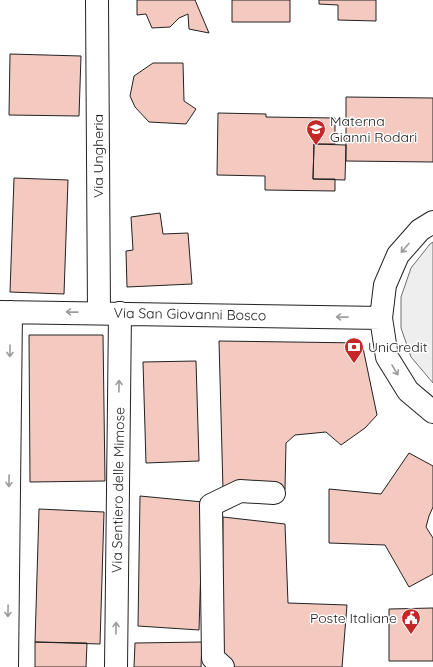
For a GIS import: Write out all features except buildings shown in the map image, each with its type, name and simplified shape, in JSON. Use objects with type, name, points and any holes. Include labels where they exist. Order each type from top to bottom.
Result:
[{"type":"street","name":"Via Ungheria","points":[[97,0],[99,313]]},
{"type":"street","points":[[433,222],[420,230],[398,255],[385,285],[381,318],[387,357],[408,391],[433,412]]},
{"type":"street","name":"Via San Giovanni Bosco","points":[[5,312],[381,318]]},
{"type":"street","points":[[5,312],[7,667]]},
{"type":"street","name":"Via Sentiero delle Mimose","points":[[116,667],[120,313]]},
{"type":"street","points":[[223,667],[213,658],[211,505],[240,491],[274,493]]},
{"type":"shaded area","points":[[433,242],[433,383],[411,357],[401,328],[401,297],[411,268]]},
{"type":"place","name":"Materna Gianni Rodari","points":[[316,146]]},
{"type":"place","name":"UniCredit","points":[[354,364]]},
{"type":"place","name":"Poste Italiane","points":[[411,635]]}]
